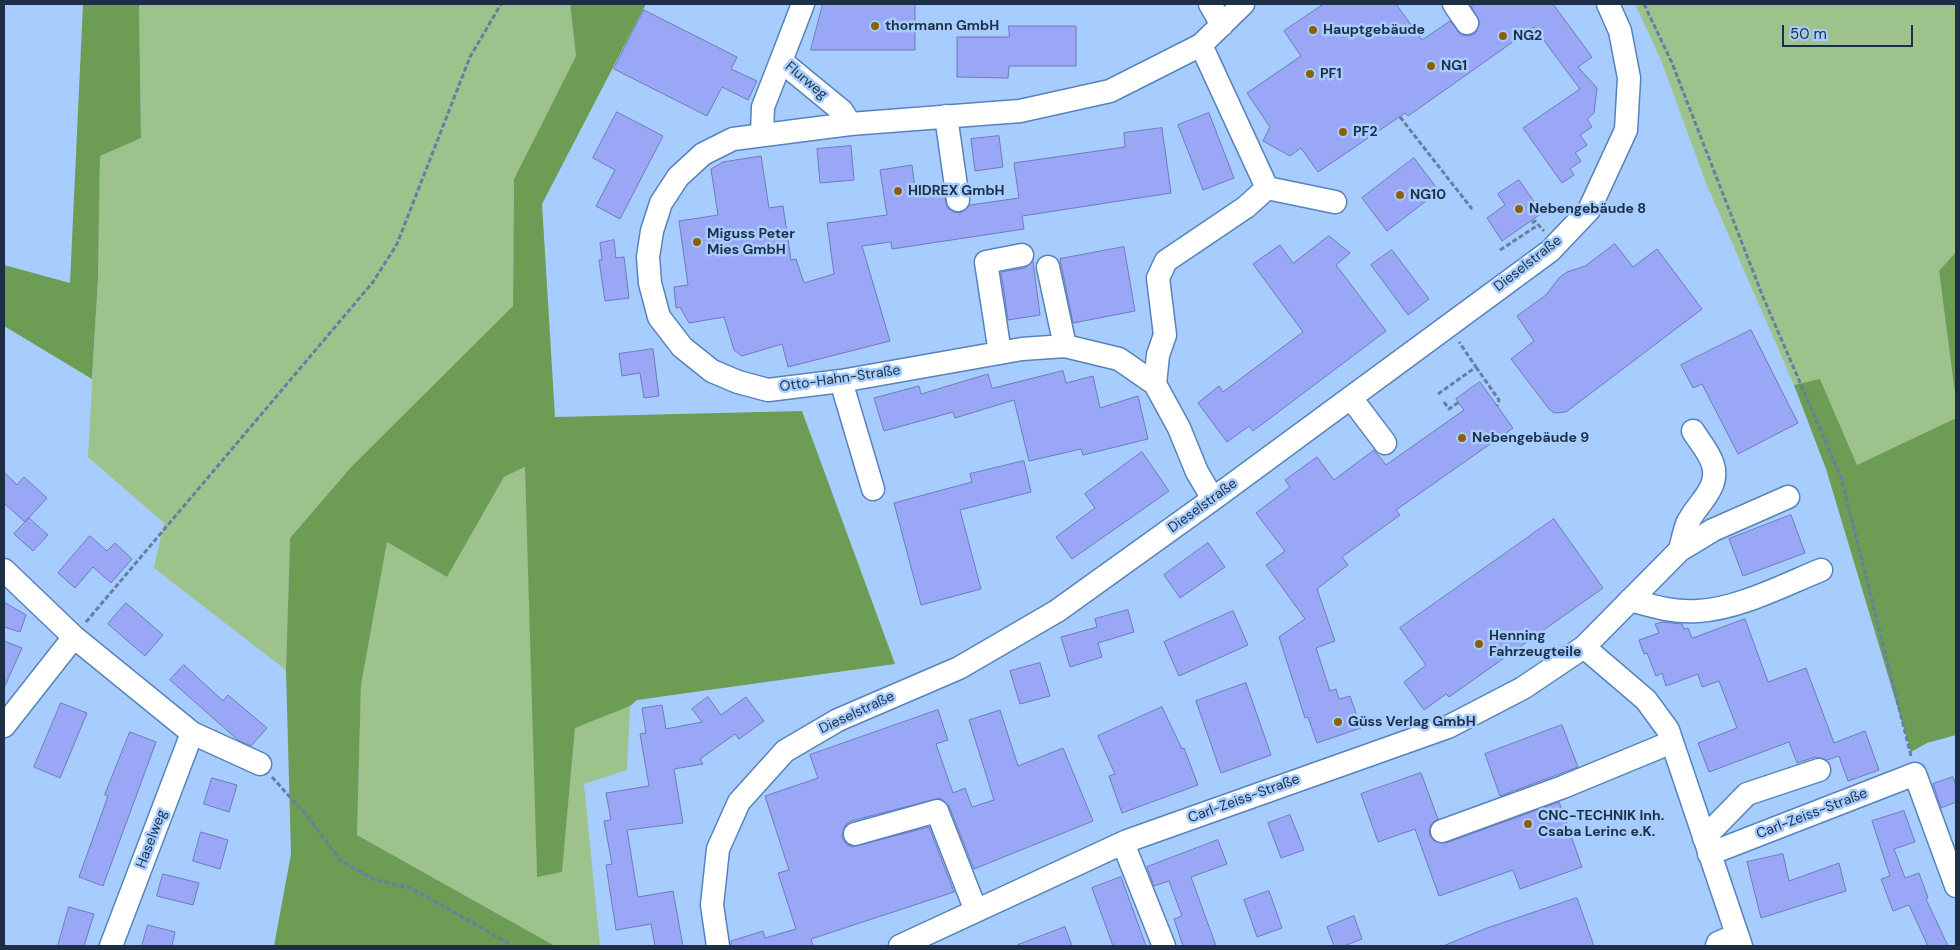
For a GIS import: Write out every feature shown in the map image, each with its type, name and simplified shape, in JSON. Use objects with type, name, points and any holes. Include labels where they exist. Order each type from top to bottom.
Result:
[{"type":"street","name":"Flurweg","points":[[803,4],[781,61],[842,111],[850,124]]},
{"type":"street","points":[[1210,4],[1222,25]]},
{"type":"street","points":[[1243,4],[1201,45],[1267,188]]},
{"type":"street","points":[[1454,4],[1467,23]]},
{"type":"street","name":"Dieselstraße","points":[[718,946],[712,904],[718,849],[739,802],[784,751],[838,720],[959,668],[1057,611],[1213,499],[1447,326],[1508,261],[1550,251],[1589,210],[1626,130],[1629,78],[1620,31],[1608,4]]},
{"type":"street","name":"Otto-Hahn-Straße","points":[[1201,45],[1110,91],[1020,111],[850,124],[733,139],[703,154],[678,177],[661,203],[652,230],[648,257],[650,283],[660,317],[682,347],[712,371],[738,382],[768,390],[841,381],[1000,353],[1065,346],[1119,359],[1155,384],[1179,428],[1197,472],[1213,499]]},
{"type":"street","points":[[762,134],[763,107],[781,61]]},
{"type":"street","points":[[946,116],[958,200]]},
{"type":"street","points":[[1267,188],[1336,202]]},
{"type":"street","points":[[1155,384],[1158,356],[1165,335],[1158,278],[1166,261],[1246,208],[1267,188]]},
{"type":"street","points":[[1000,353],[986,262],[1022,255]]},
{"type":"street","points":[[1048,267],[1065,346]]},
{"type":"street","points":[[841,381],[873,490]]},
{"type":"street","points":[[1351,398],[1385,443]]},
{"type":"street","points":[[1680,550],[1688,523],[1707,496],[1714,473],[1713,463],[1693,431]]},
{"type":"street","points":[[1680,550],[1714,530],[1788,497]]},
{"type":"street","name":"Carl-Zeiss-Straße","points":[[900,946],[1123,843],[1448,727],[1522,688],[1584,647],[1680,550]]},
{"type":"street","points":[[4,570],[74,637],[192,733],[260,764]]},
{"type":"street","points":[[1630,600],[1662,609],[1681,611],[1718,609],[1821,570]]},
{"type":"street","points":[[5,722],[74,637]]},
{"type":"street","points":[[1584,647],[1646,700],[1668,730],[1739,941],[1718,943],[1717,946]]},
{"type":"street","name":"Haselweg","points":[[112,946],[192,733]]},
{"type":"street","points":[[1442,831],[1563,787],[1672,742]]},
{"type":"street","points":[[1706,846],[1747,794],[1819,770]]},
{"type":"street","points":[[1915,774],[1956,886]]},
{"type":"street","name":"Carl-Zeiss-Straße","points":[[1706,846],[1915,774]]},
{"type":"street","points":[[855,834],[937,811],[976,911]]},
{"type":"street","points":[[1123,843],[1164,946]]},
{"type":"path","points":[[74,637],[373,282],[397,244],[470,57],[501,4]]},
{"type":"path","points":[[1644,4],[1672,63],[1763,297],[1841,477],[1915,774]]},
{"type":"path","points":[[1400,117],[1472,209]]},
{"type":"path","points":[[1532,223],[1535,221],[1544,231]]},
{"type":"path","points":[[1508,261],[1538,225]]},
{"type":"path","points":[[1447,326],[1499,400],[1497,406]]},
{"type":"path","points":[[1438,394],[1476,367]]},
{"type":"path","points":[[1444,402],[1449,409],[1459,402]]},
{"type":"path","points":[[260,764],[307,816],[340,860],[373,879],[413,889],[513,946]]},
{"type":"green space","points":[[83,4],[139,4],[141,138],[100,156],[98,278],[92,379],[4,326],[4,265],[70,283]]},
{"type":"green space","points":[[139,4],[570,4],[576,56],[514,179],[513,306],[352,466],[290,538],[286,670],[154,568],[164,523],[88,457],[98,278],[100,156],[141,138]]},
{"type":"green space","points":[[570,4],[646,4],[542,204],[555,417],[802,411],[895,664],[637,700],[630,706],[575,728],[562,872],[537,877],[525,467],[504,477],[447,577],[387,542],[361,685],[357,835],[555,946],[274,946],[291,854],[286,670],[290,538],[352,466],[513,306],[514,179],[576,56]]},
{"type":"green space","points":[[1635,4],[1956,4],[1956,252],[1939,272],[1956,401],[1956,418],[1857,465],[1820,380],[1794,385],[1706,183],[1661,60]]},
{"type":"green space","points":[[1956,252],[1956,401],[1939,271]]},
{"type":"green space","points":[[1820,379],[1857,465],[1956,418],[1956,735],[1927,743],[1911,752],[1826,469],[1794,385]]},
{"type":"green space","points":[[526,467],[537,876],[562,871],[575,728],[630,706],[627,770],[584,784],[600,946],[555,946],[357,835],[361,685],[387,542],[447,577],[504,477]]},
{"type":"building","name":"thormann GmbH","points":[[823,4],[915,4],[915,50],[811,50]]},
{"type":"building","points":[[1324,4],[1396,4],[1422,40],[1450,21],[1461,35],[1475,34],[1480,22],[1471,6],[1475,4],[1553,4],[1592,57],[1578,67],[1597,88],[1594,113],[1587,119],[1592,127],[1580,135],[1587,145],[1575,153],[1581,161],[1570,169],[1574,175],[1562,183],[1523,128],[1580,89],[1534,27],[1408,116],[1405,113],[1318,172],[1301,148],[1290,156],[1263,141],[1270,127],[1247,93],[1301,56],[1284,31]]},
{"type":"building","points":[[644,10],[737,57],[731,69],[757,81],[748,100],[722,87],[707,116],[614,69]]},
{"type":"building","points":[[1009,26],[1076,26],[1076,66],[1009,66],[1008,78],[957,77],[957,37],[1009,37]]},
{"type":"building","points":[[617,112],[663,136],[620,219],[596,206],[615,170],[593,158]]},
{"type":"building","points":[[1209,113],[1234,178],[1203,190],[1178,125]]},
{"type":"building","points":[[1162,128],[1171,193],[1022,216],[1024,229],[892,249],[891,242],[862,246],[890,341],[788,367],[782,344],[742,356],[734,350],[724,317],[689,323],[680,307],[676,308],[674,287],[688,285],[679,221],[718,215],[711,169],[723,162],[761,156],[769,208],[783,206],[791,260],[796,259],[804,283],[834,274],[827,223],[887,215],[880,170],[912,165],[915,188],[942,184],[947,208],[960,213],[970,205],[1019,198],[1014,163],[1125,147],[1124,133]]},
{"type":"building","points":[[999,136],[1003,167],[975,171],[971,139]]},
{"type":"building","points":[[851,146],[854,180],[820,183],[817,149]]},
{"type":"building","name":"NG10","points":[[1414,158],[1439,191],[1387,231],[1362,198]]},
{"type":"building","name":"Nebengebäude 8","points":[[1519,180],[1542,213],[1502,241],[1487,218],[1505,205],[1498,194]]},
{"type":"building","points":[[1329,236],[1350,253],[1336,265],[1386,331],[1253,431],[1249,426],[1227,442],[1198,403],[1219,386],[1223,392],[1303,332],[1253,264],[1280,245],[1293,263]]},
{"type":"building","points":[[614,240],[616,258],[624,257],[629,298],[605,301],[599,260],[602,260],[600,243]]},
{"type":"building","points":[[1615,244],[1633,267],[1657,249],[1702,309],[1566,412],[1554,413],[1511,359],[1534,341],[1517,316],[1546,295],[1559,278],[1567,272],[1585,266]]},
{"type":"building","points":[[1124,247],[1135,311],[1073,323],[1060,259]]},
{"type":"building","points":[[1392,250],[1429,299],[1408,315],[1371,265]]},
{"type":"building","points":[[1033,261],[1040,315],[1008,320],[1001,272],[1025,268]]},
{"type":"building","points":[[1751,330],[1798,423],[1738,454],[1702,384],[1693,388],[1681,365]]},
{"type":"building","points":[[653,349],[659,396],[644,398],[640,373],[622,376],[619,354]]},
{"type":"building","points":[[1063,371],[1066,383],[1093,376],[1100,408],[1138,396],[1148,439],[1083,455],[1081,449],[1029,461],[1014,400],[955,418],[953,412],[884,431],[874,398],[919,386],[921,394],[988,374],[992,388]]},
{"type":"building","points":[[1480,382],[1513,428],[1396,510],[1400,515],[1342,557],[1348,565],[1317,589],[1335,641],[1316,648],[1330,691],[1336,689],[1339,699],[1350,696],[1361,728],[1317,743],[1308,717],[1305,718],[1279,637],[1305,619],[1266,565],[1285,551],[1256,513],[1290,487],[1285,480],[1317,457],[1334,480],[1374,450],[1386,465],[1464,410],[1456,399]]},
{"type":"building","points":[[1142,452],[1169,491],[1072,559],[1056,537],[1095,508],[1085,494]]},
{"type":"building","points":[[1024,461],[1031,492],[960,510],[981,589],[921,605],[894,503],[972,482],[970,474]]},
{"type":"building","points":[[4,472],[17,485],[24,477],[47,498],[25,522],[4,503]]},
{"type":"building","points":[[1791,515],[1805,553],[1743,576],[1729,539]]},
{"type":"building","points":[[29,518],[48,535],[33,551],[14,534]]},
{"type":"building","points":[[1554,519],[1603,588],[1449,697],[1446,694],[1424,710],[1404,682],[1426,665],[1400,628]]},
{"type":"building","points":[[90,536],[107,551],[115,543],[132,559],[111,583],[93,567],[75,588],[58,573]]},
{"type":"building","points":[[1208,543],[1225,567],[1180,598],[1164,575]]},
{"type":"building","points":[[4,602],[26,615],[20,632],[4,627]]},
{"type":"building","points":[[126,603],[163,635],[145,656],[108,624]]},
{"type":"building","points":[[1128,610],[1134,632],[1098,643],[1102,657],[1070,667],[1061,637],[1097,627],[1095,619]]},
{"type":"building","points":[[1233,611],[1248,645],[1179,676],[1164,642]]},
{"type":"building","points":[[1745,619],[1768,682],[1806,668],[1834,743],[1865,731],[1879,770],[1848,781],[1839,756],[1827,760],[1815,757],[1797,763],[1789,742],[1709,772],[1698,743],[1737,728],[1719,681],[1702,687],[1698,674],[1666,686],[1662,673],[1656,676],[1647,653],[1644,654],[1639,640],[1659,633],[1655,624],[1662,622],[1682,624],[1684,629],[1688,628],[1692,638]]},
{"type":"building","points":[[4,641],[22,648],[4,688]]},
{"type":"building","points":[[1040,663],[1050,696],[1020,704],[1010,671]]},
{"type":"building","points":[[184,665],[223,701],[228,695],[267,728],[251,746],[238,740],[170,680]]},
{"type":"building","points":[[1246,683],[1271,755],[1221,773],[1196,701]]},
{"type":"building","points":[[708,697],[721,715],[746,697],[764,721],[739,739],[735,734],[700,759],[703,764],[674,769],[683,823],[627,830],[638,897],[673,891],[683,946],[655,946],[651,924],[616,930],[606,865],[612,864],[604,821],[611,820],[606,793],[649,786],[640,734],[646,733],[642,708],[662,705],[666,729],[702,722],[692,709]]},
{"type":"building","points":[[61,703],[87,713],[60,778],[34,767]]},
{"type":"building","points":[[1162,707],[1182,749],[1184,748],[1198,785],[1122,813],[1109,776],[1115,774],[1098,736]]},
{"type":"building","points":[[938,710],[948,740],[936,744],[953,793],[965,788],[972,807],[994,800],[969,720],[1000,710],[1018,766],[1063,748],[1093,821],[974,869],[949,806],[940,798],[851,821],[845,825],[842,837],[846,844],[852,847],[929,827],[954,892],[811,939],[813,946],[731,946],[731,941],[763,931],[765,938],[796,929],[778,873],[789,870],[765,796],[818,778],[810,755]]},
{"type":"building","points":[[1562,725],[1578,767],[1500,796],[1485,754]]},
{"type":"building","points":[[130,732],[156,742],[103,886],[79,877],[108,796],[105,795]]},
{"type":"building","name":"CNC-TECHNIK Inh. Csaba Lerinc e.K.","points":[[1421,773],[1438,819],[1432,823],[1429,829],[1430,836],[1434,841],[1446,843],[1559,802],[1582,867],[1520,889],[1513,870],[1439,896],[1415,829],[1378,842],[1361,794]]},
{"type":"building","points":[[1953,777],[1956,786],[1956,802],[1941,808],[1933,784]]},
{"type":"building","points":[[212,778],[237,785],[229,812],[204,804]]},
{"type":"building","points":[[1904,811],[1915,842],[1894,849],[1905,878],[1919,873],[1928,898],[1926,899],[1948,946],[1928,946],[1909,905],[1893,911],[1881,879],[1890,876],[1872,821]]},
{"type":"building","points":[[1290,815],[1304,850],[1281,858],[1268,823]]},
{"type":"building","points":[[201,832],[228,840],[220,869],[193,861]]},
{"type":"building","points":[[1218,840],[1227,864],[1191,877],[1216,946],[1183,946],[1174,919],[1182,916],[1169,881],[1154,886],[1147,867]]},
{"type":"building","points":[[1783,854],[1789,881],[1839,863],[1846,891],[1761,918],[1747,862]]},
{"type":"building","points":[[163,874],[199,883],[193,905],[157,896]]},
{"type":"building","points":[[1121,877],[1146,946],[1113,946],[1092,888]]},
{"type":"building","points":[[1269,891],[1282,928],[1257,937],[1244,900]]},
{"type":"building","points":[[1577,898],[1594,946],[1443,946],[1487,928]]},
{"type":"building","points":[[69,907],[94,914],[84,946],[58,946]]},
{"type":"building","points":[[1354,916],[1362,939],[1344,946],[1334,946],[1327,927]]},
{"type":"building","points":[[148,925],[175,932],[172,946],[142,946]]},
{"type":"building","points":[[1065,927],[1072,946],[1018,946],[1018,945]]},
{"type":"place","name":"thormann GmbH","points":[[875,26]]},
{"type":"place","name":"Hauptgebäude","points":[[1313,30]]},
{"type":"place","name":"NG2","points":[[1503,36]]},
{"type":"place","name":"NG1","points":[[1431,66]]},
{"type":"place","name":"PF1","points":[[1310,74]]},
{"type":"place","name":"PF2","points":[[1343,132]]},
{"type":"place","name":"HIDREX GmbH","points":[[898,191]]},
{"type":"place","name":"NG10","points":[[1400,195]]},
{"type":"place","name":"Nebengebäude 8","points":[[1519,209]]},
{"type":"place","name":"Miguss Peter Mies GmbH","points":[[697,242]]},
{"type":"place","name":"Nebengebäude 9","points":[[1462,438]]},
{"type":"place","name":"Henning Fahrzeugteile","points":[[1479,644]]},
{"type":"place","name":"Güss Verlag GmbH","points":[[1338,722]]},
{"type":"place","name":"CNC-TECHNIK Inh. Csaba Lerinc e.K.","points":[[1528,824]]}]
